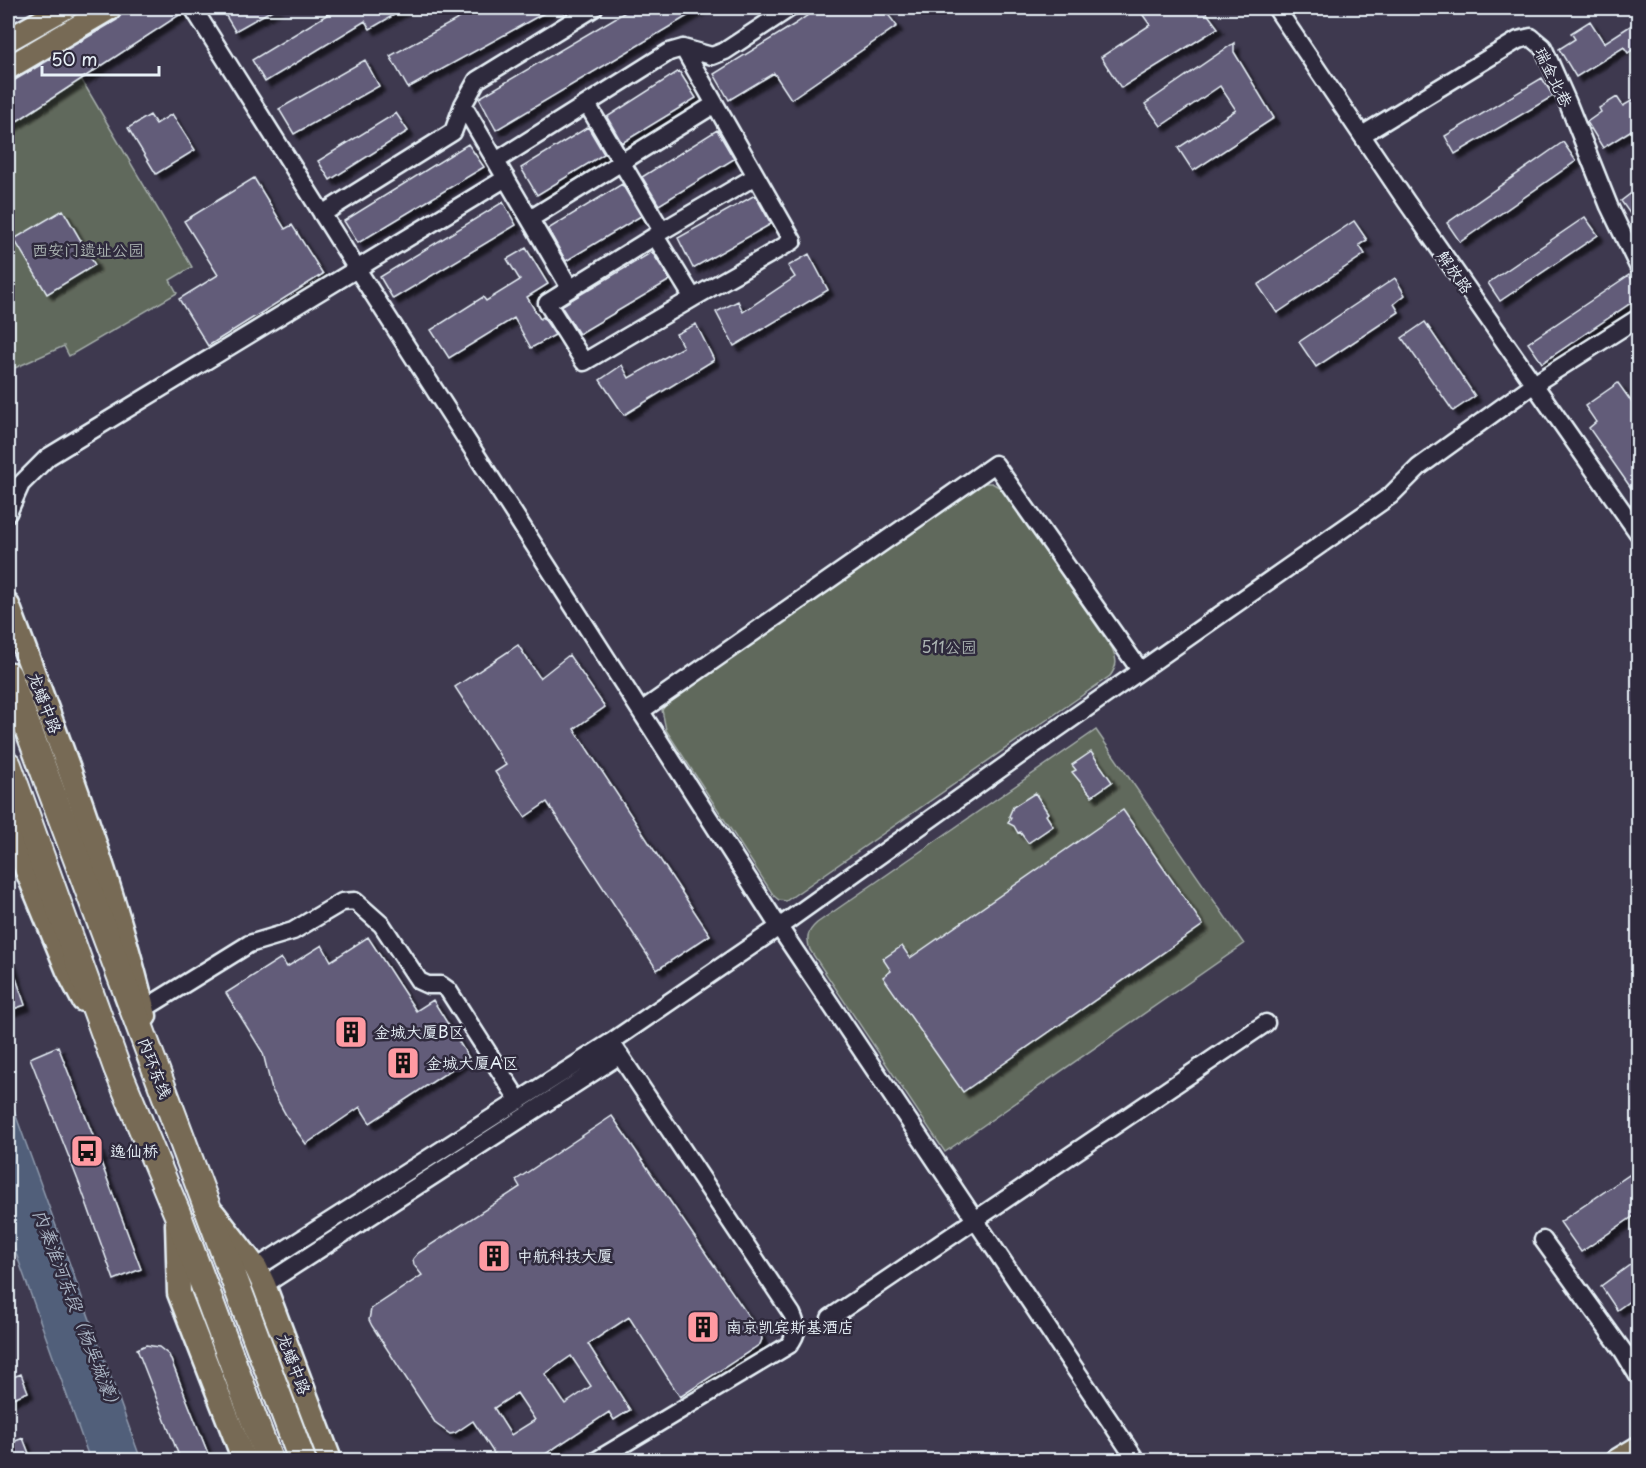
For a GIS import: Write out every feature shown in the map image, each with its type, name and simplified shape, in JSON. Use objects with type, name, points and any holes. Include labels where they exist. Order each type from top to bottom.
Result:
[{"type":"highway","name":"内环东线","points":[[8,675],[302,1461]]},
{"type":"highway","name":"内环东线","points":[[8,765],[117,1068],[177,1213],[269,1461]]},
{"type":"main road","points":[[8,40],[65,8]]},
{"type":"main road","points":[[8,68],[110,8]]},
{"type":"main road","name":"龙蟠中路","points":[[8,605],[82,802],[130,951],[161,1084]]},
{"type":"main road","points":[[8,826],[68,971],[117,1068]]},
{"type":"main road","name":"龙蟠中路","points":[[206,1204],[260,1277],[330,1461]]},
{"type":"main road","points":[[177,1213],[179,1293],[244,1461]]},
{"type":"main road","points":[[1618,1461],[1638,1448]]},
{"type":"street","points":[[193,8],[357,269],[779,927],[1136,1461]]},
{"type":"street","points":[[322,214],[453,132],[463,105],[477,80],[594,8]]},
{"type":"street","points":[[496,161],[669,52],[682,48],[712,56],[725,51],[790,8]]},
{"type":"street","name":"解放路","points":[[1276,8],[1638,533]]},
{"type":"street","name":"瑞金北巷","points":[[1362,135],[1518,40],[1531,37],[1543,47],[1567,100],[1609,206],[1638,266]]},
{"type":"street","points":[[682,48],[715,104],[756,176],[793,241],[584,362],[547,303],[658,233],[756,176]]},
{"type":"street","points":[[587,104],[693,298]]},
{"type":"street","points":[[530,219],[715,104]]},
{"type":"street","points":[[463,105],[570,288]]},
{"type":"street","points":[[8,513],[21,484],[48,458],[506,178]]},
{"type":"street","points":[[260,1277],[615,1049],[779,927],[1140,670],[1390,496],[1419,467],[1534,384],[1638,318]]},
{"type":"street","points":[[640,711],[995,464],[1140,670]]},
{"type":"street","points":[[144,1010],[249,944],[293,931],[342,902],[355,901],[382,925],[419,981],[428,985],[441,985],[448,990],[519,1101]]},
{"type":"street","points":[[830,1318],[1266,1023]]},
{"type":"street","points":[[260,1277],[519,1101],[615,1049]]},
{"type":"street","points":[[597,1461],[789,1345],[796,1335],[797,1325],[792,1314],[615,1049]]},
{"type":"street","points":[[1543,1240],[1623,1351],[1638,1376]]},
{"type":"green space","name":"西安门遗址公园","points":[[70,60],[192,267],[170,280],[177,293],[69,356],[64,346],[8,371],[8,101]]},
{"type":"green space","name":"511公园","points":[[982,483],[992,483],[1002,489],[1112,648],[1116,659],[1114,669],[1110,676],[786,901],[779,900],[774,896],[666,730],[662,710],[667,703]]},
{"type":"green space","points":[[1096,730],[1244,944],[945,1152],[810,950],[808,935],[817,923]]},
{"type":"water","name":"内秦淮河东段（杨吴城濠）","points":[[8,1094],[141,1460],[90,1460],[8,1231]]},
{"type":"building","points":[[123,8],[183,8],[184,12],[8,127],[8,81],[15,80],[117,20]]},
{"type":"building","points":[[221,8],[276,8],[235,31]]},
{"type":"building","points":[[338,8],[406,8],[370,29],[365,21],[265,82],[252,60]]},
{"type":"building","points":[[478,8],[553,8],[408,88],[390,56]]},
{"type":"building","points":[[632,8],[701,8],[496,130],[479,98]]},
{"type":"building","points":[[818,8],[883,8],[897,26],[791,99],[774,73],[729,100],[714,74]]},
{"type":"building","points":[[1138,8],[1203,8],[1218,28],[1121,88],[1101,57],[1150,25]]},
{"type":"building","points":[[1590,21],[1604,43],[1638,21],[1638,46],[1628,53],[1624,47],[1576,77],[1559,49],[1575,39],[1571,33]]},
{"type":"building","points":[[1234,43],[1234,52],[1274,118],[1193,171],[1178,148],[1236,110],[1220,86],[1161,126],[1145,104]]},
{"type":"building","points":[[365,60],[379,86],[294,134],[279,109]]},
{"type":"building","points":[[679,71],[696,98],[622,143],[607,117]]},
{"type":"building","points":[[1542,78],[1553,96],[1455,154],[1445,136]]},
{"type":"building","points":[[1617,97],[1623,106],[1638,97],[1638,126],[1603,148],[1587,122],[1601,112],[1599,108]]},
{"type":"building","points":[[396,113],[408,131],[330,180],[318,161]]},
{"type":"building","points":[[172,114],[195,150],[156,174],[128,128],[150,115],[156,124]]},
{"type":"building","points":[[588,127],[604,154],[537,195],[521,168]]},
{"type":"building","points":[[717,130],[734,159],[659,205],[642,177]]},
{"type":"building","points":[[1563,142],[1576,161],[1460,242],[1447,223]]},
{"type":"building","points":[[468,144],[484,167],[358,243],[344,221]]},
{"type":"building","points":[[254,178],[285,229],[292,225],[323,274],[208,346],[179,299],[218,275],[184,221]]},
{"type":"building","points":[[622,184],[641,216],[566,261],[548,229]]},
{"type":"building","points":[[1638,188],[1638,225],[1621,201]]},
{"type":"building","points":[[755,195],[771,224],[693,268],[678,238]]},
{"type":"building","points":[[503,202],[516,225],[393,299],[380,277]]},
{"type":"building","points":[[63,210],[95,265],[47,294],[14,239]]},
{"type":"building","points":[[1585,217],[1598,235],[1500,301],[1488,283]]},
{"type":"building","points":[[1354,221],[1367,240],[1359,245],[1365,254],[1277,313],[1258,285]]},
{"type":"building","points":[[526,248],[548,284],[527,297],[540,319],[543,317],[555,335],[531,348],[514,318],[449,358],[431,330],[483,297],[486,301],[520,280],[507,259]]},
{"type":"building","points":[[652,252],[670,280],[579,334],[561,306]]},
{"type":"building","points":[[809,254],[828,290],[734,346],[716,312],[738,301],[743,312],[795,277],[788,266]]},
{"type":"building","points":[[1629,275],[1638,288],[1638,298],[1542,363],[1528,343]]},
{"type":"building","points":[[1395,278],[1405,295],[1394,304],[1399,312],[1316,367],[1299,342]]},
{"type":"building","points":[[1425,322],[1475,396],[1453,411],[1402,338]]},
{"type":"building","points":[[696,324],[714,360],[624,415],[600,380],[622,365],[629,378],[683,347],[676,334]]},
{"type":"building","points":[[1618,383],[1638,411],[1638,498],[1589,428],[1596,422],[1585,406]]},
{"type":"building","points":[[518,645],[540,678],[569,655],[605,707],[574,729],[710,935],[657,970],[547,802],[525,817],[495,772],[506,765],[455,687]]},
{"type":"building","points":[[1091,752],[1112,782],[1092,796],[1072,772],[1076,770],[1072,765]]},
{"type":"building","points":[[1035,793],[1048,813],[1046,815],[1053,826],[1028,843],[1014,826],[1008,823],[1013,807]]},
{"type":"building","points":[[1123,810],[1203,925],[963,1092],[883,977],[891,971],[883,959],[902,946],[910,958]]},
{"type":"building","name":"金城大厦B区","points":[[368,937],[416,1011],[433,1000],[469,1058],[370,1123],[360,1107],[306,1144],[272,1090],[263,1053],[226,993],[281,958],[287,967],[322,945],[331,961]]},
{"type":"building","points":[[8,960],[10,960],[25,1005],[8,1011]]},
{"type":"building","points":[[58,1046],[101,1156],[99,1157],[141,1269],[114,1280],[30,1058]]},
{"type":"building","points":[[612,1116],[760,1333],[762,1339],[760,1344],[680,1397],[629,1317],[588,1344],[630,1410],[614,1420],[609,1412],[535,1461],[499,1461],[473,1421],[450,1434],[436,1424],[372,1326],[369,1320],[371,1309],[422,1275],[414,1265],[413,1259],[418,1253],[520,1187],[516,1180]],"holes":[[[571,1356],[591,1386],[565,1404],[545,1374]],[[517,1393],[535,1420],[511,1435],[494,1408]]]},
{"type":"building","points":[[1638,1169],[1638,1213],[1581,1252],[1560,1222]]},
{"type":"building","points":[[1638,1259],[1638,1295],[1617,1310],[1601,1286]]},
{"type":"building","points":[[146,1345],[159,1347],[169,1355],[211,1461],[181,1461],[137,1349]]},
{"type":"building","points":[[21,1374],[28,1392],[8,1400],[8,1379]]},
{"type":"building","points":[[23,1438],[32,1461],[8,1461],[8,1444]]},
{"type":"place","name":"金城大厦B区","points":[[351,1032]]},
{"type":"place","name":"金城大厦A区","points":[[403,1063]]},
{"type":"place","name":"逸仙桥","points":[[87,1151]]},
{"type":"place","name":"中航科技大厦","points":[[494,1256]]},
{"type":"place","name":"南京凯宾斯基酒店","points":[[703,1327]]}]
